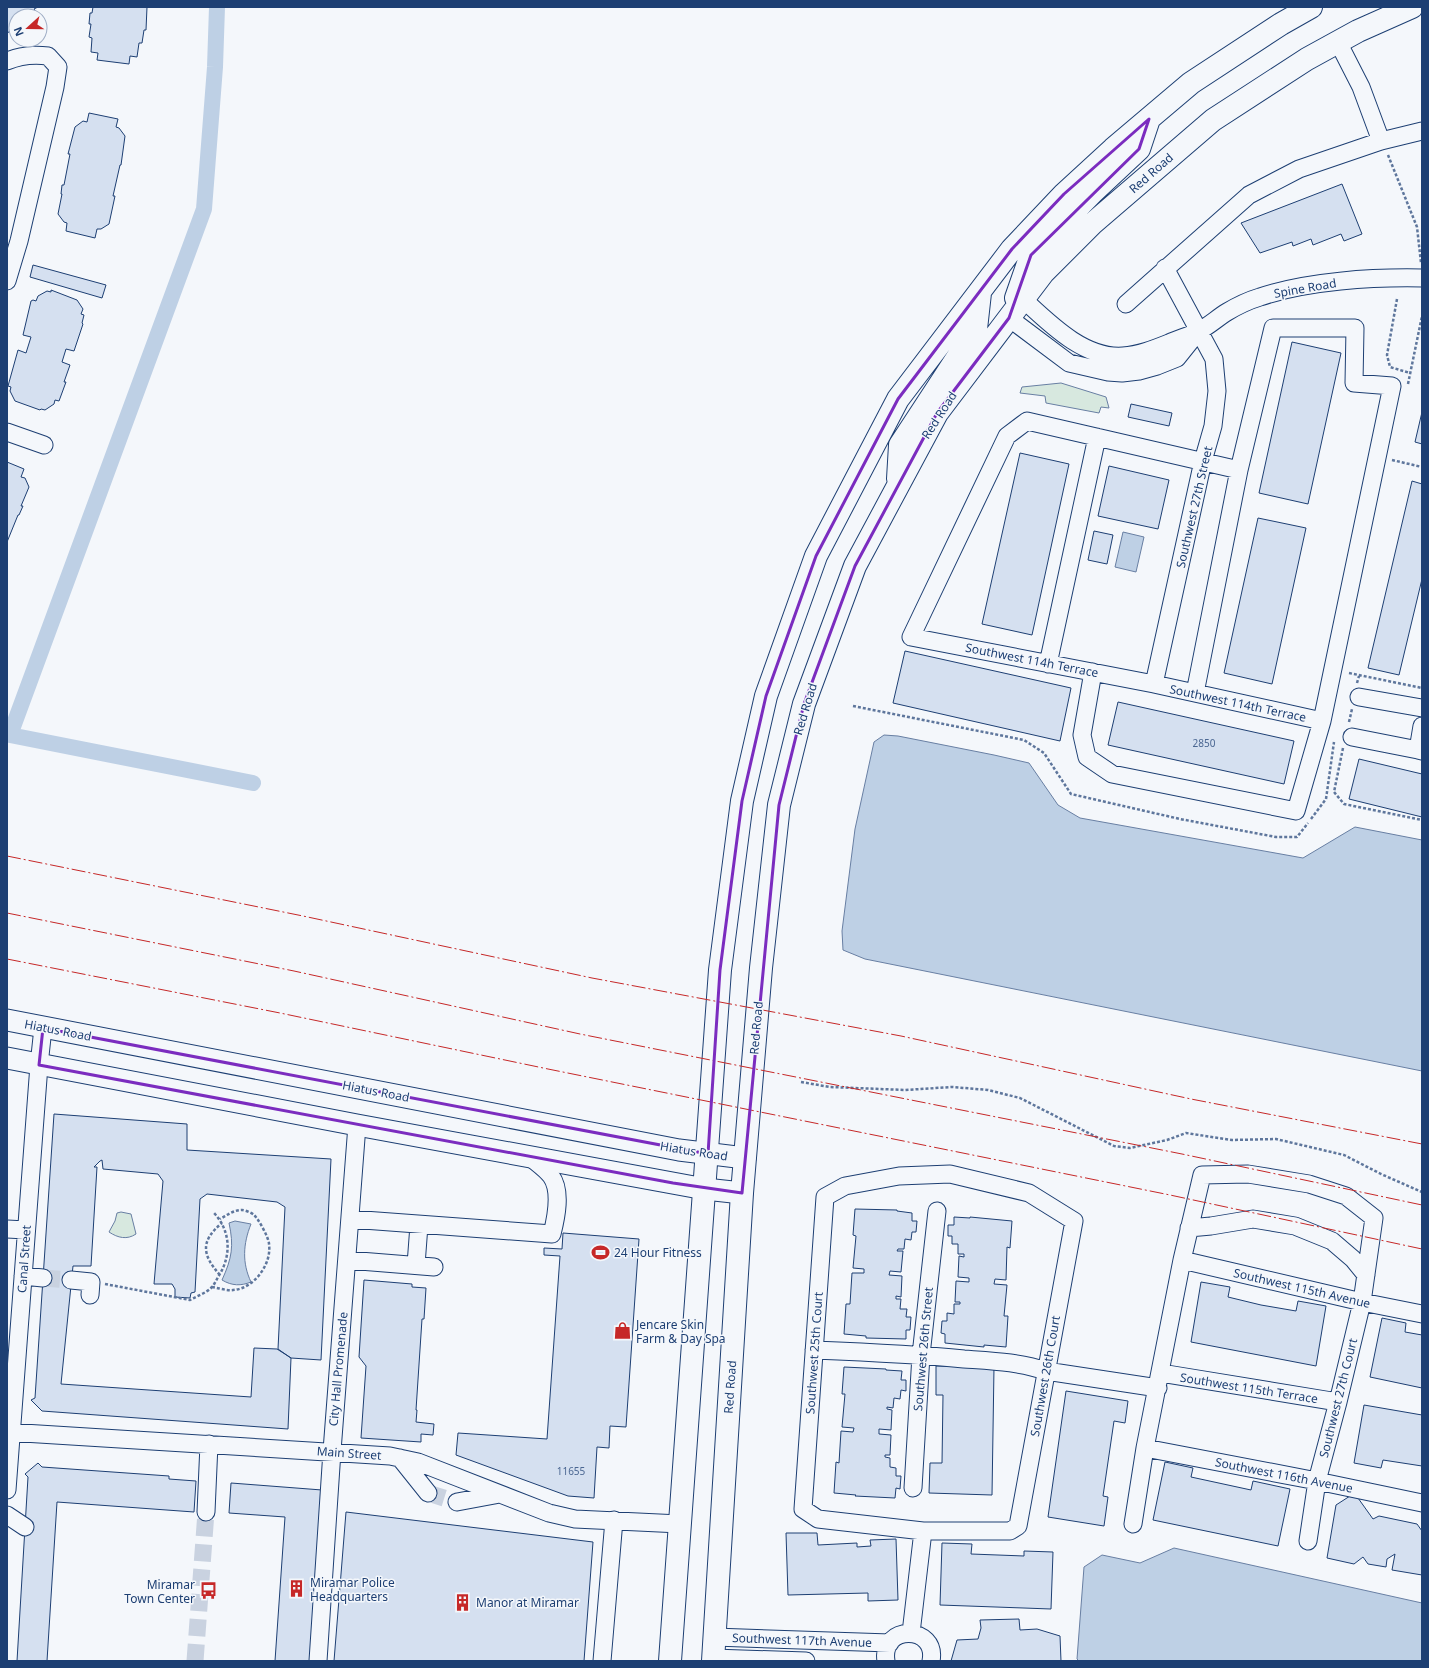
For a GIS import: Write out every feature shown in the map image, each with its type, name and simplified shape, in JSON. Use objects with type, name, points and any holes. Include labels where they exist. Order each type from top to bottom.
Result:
[{"type":"highway","points":[[670,1661],[708,1154],[720,970],[741,808],[766,696],[816,556],[898,399],[1012,249],[1064,194],[1191,83],[1311,7]]},
{"type":"highway","name":"Red Road","points":[[714,1652],[742,1193],[761,968],[779,805],[804,704],[855,566],[937,413],[1043,273],[1092,224],[1213,120],[1307,59],[1358,31],[1412,7]]},
{"type":"highway","points":[[1009,318],[1031,255],[1092,193],[1139,149],[1149,119]]},
{"type":"highway","points":[[898,486],[900,445],[976,330],[980,291]]},
{"type":"main road","name":"Hiatus Road","points":[[7,1020],[679,1150],[745,1158]]},
{"type":"main road","points":[[7,1058],[530,1157],[705,1188],[742,1193]]},
{"type":"street","points":[[1338,42],[1361,87],[1381,141]]},
{"type":"street","points":[[7,61],[17,56],[35,54],[48,56],[58,67],[56,87],[19,241],[7,282]]},
{"type":"street","points":[[1126,304],[1249,194],[1299,169],[1381,141],[1422,131]]},
{"type":"street","name":"Southwest 27th Street","points":[[1154,684],[1203,461],[1213,426],[1217,391],[1214,359],[1198,332],[1165,268]]},
{"type":"street","name":"Spine Road","points":[[1023,299],[1054,327],[1070,339],[1084,347],[1106,355],[1121,356],[1153,350],[1198,332],[1229,311],[1259,297],[1287,289],[1359,279],[1422,278]]},
{"type":"street","name":"Spine Road","points":[[1009,318],[1069,363],[1091,370],[1108,372],[1122,373],[1139,371],[1177,358],[1198,332]]},
{"type":"street","points":[[1093,672],[1082,735],[1087,757],[1112,774],[1296,812],[1322,721],[1392,386],[1354,383],[1355,328],[1273,328],[1239,470],[1195,693]]},
{"type":"street","name":"Southwest 114h Terrace","points":[[1097,437],[1027,421],[1007,436],[911,637],[1154,684]]},
{"type":"street","points":[[7,432],[44,445]]},
{"type":"street","points":[[1048,664],[1097,437],[1239,470]]},
{"type":"street","name":"Southwest 114th Terrace","points":[[1154,684],[1322,721]]},
{"type":"street","points":[[1356,697],[1422,708]]},
{"type":"street","points":[[1348,734],[1420,750],[1422,726]]},
{"type":"street","name":"Canal Street","points":[[7,1490],[9,1432],[43,1028]]},
{"type":"street","name":"City Hall Promenade","points":[[318,1661],[332,1451],[357,1125]]},
{"type":"street","points":[[350,1219],[552,1234],[557,1212],[554,1182],[551,1176],[530,1157]]},
{"type":"street","name":"Southwest 26th Court","points":[[825,1197],[845,1186],[899,1176],[950,1174],[1029,1193],[1074,1222],[1018,1526],[1010,1531],[922,1531]]},
{"type":"street","name":"Southwest 27th Court","points":[[1189,1228],[1202,1176],[1248,1174],[1309,1184],[1346,1196],[1374,1218],[1362,1302],[1317,1481],[1308,1541]]},
{"type":"street","name":"Southwest 25th Court","points":[[825,1197],[803,1508],[818,1519],[922,1531]]},
{"type":"street","name":"Southwest 26th Street","points":[[913,1488],[921,1355],[937,1211]]},
{"type":"street","points":[[1133,1524],[1145,1448],[1189,1228],[1253,1219],[1295,1226],[1332,1241],[1353,1258],[1366,1275]]},
{"type":"street","points":[[416,1265],[419,1225]]},
{"type":"street","points":[[7,1229],[26,1230]]},
{"type":"street","points":[[347,1260],[434,1267]]},
{"type":"street","name":"Southwest 115th Avenue","points":[[1182,1260],[1362,1302],[1422,1314]]},
{"type":"street","points":[[23,1276],[43,1278]]},
{"type":"street","points":[[71,1280],[90,1288]]},
{"type":"street","name":"Southwest 115th Terrace","points":[[814,1350],[921,1355],[1010,1363],[1046,1371],[1159,1381],[1338,1402]]},
{"type":"street","name":"Main Street","points":[[9,1432],[332,1451],[390,1456],[418,1462],[549,1513],[575,1519],[680,1524]]},
{"type":"street","points":[[206,1512],[209,1444]]},
{"type":"street","name":"Southwest 116th Avenue","points":[[1145,1448],[1422,1503]]},
{"type":"street","points":[[400,1458],[428,1493]]},
{"type":"street","points":[[457,1502],[500,1494]]},
{"type":"street","points":[[7,1515],[25,1527]]},
{"type":"street","points":[[602,1661],[614,1520]]},
{"type":"street","points":[[911,1633],[922,1531]]},
{"type":"street","points":[[886,1661],[886,1653],[890,1643],[899,1635],[911,1633],[924,1639],[929,1645],[931,1651],[931,1661]]},
{"type":"street","name":"Southwest 117th Avenue","points":[[714,1652],[890,1643]]},
{"type":"street","name":"Southwest 117th Avenue","points":[[714,1652],[806,1661]]},
{"type":"path","points":[[1381,141],[1391,161],[1417,227],[1422,278]]},
{"type":"path","points":[[1397,299],[1387,355],[1390,367],[1410,373]]},
{"type":"path","points":[[1407,391],[1422,316]]},
{"type":"path","points":[[1389,467],[1390,459],[1422,467]]},
{"type":"path","points":[[1351,665],[1349,674],[1422,688]]},
{"type":"path","points":[[1359,676],[1356,697],[1334,792],[1344,804],[1422,820]]},
{"type":"path","points":[[853,706],[1024,740],[1044,753],[1071,794],[1180,819],[1276,837],[1297,837],[1326,799],[1334,739]]},
{"type":"path","points":[[801,1082],[830,1087],[905,1090],[952,1087],[988,1090],[1020,1098],[1114,1146],[1130,1148],[1167,1140],[1186,1134],[1232,1140],[1276,1139],[1344,1155],[1381,1174],[1422,1192]]},
{"type":"path","points":[[212,1287],[233,1290],[250,1285],[260,1274],[267,1259],[270,1245],[254,1214],[243,1210],[232,1212],[220,1220]]},
{"type":"path","points":[[90,1288],[190,1300],[212,1287],[220,1275],[227,1258],[229,1246],[222,1223],[213,1212]]},
{"type":"path","points":[[220,1275],[213,1268],[207,1257],[205,1246],[208,1237],[222,1223]]},
{"type":"highlighted area","points":[[1149,119],[1139,149],[1031,255],[1009,318],[937,413],[855,566],[804,704],[779,805],[742,1193],[673,1183],[39,1065],[43,1028],[708,1154],[720,970],[742,801],[766,696],[816,556],[898,399],[1012,249],[1064,194]]},
{"type":"shaded area","points":[[1061,383],[1106,397],[1109,408],[1101,407],[1099,413],[1046,403],[1045,396],[1020,393],[1022,387]]},
{"type":"shaded area","points":[[121,1212],[131,1214],[136,1234],[133,1236],[122,1238],[109,1232],[115,1221],[117,1213]]},
{"type":"water","points":[[1123,532],[1144,537],[1136,572],[1115,567]]},
{"type":"water","points":[[884,735],[898,736],[1029,763],[1058,805],[1080,818],[1303,858],[1355,827],[1422,840],[1422,1071],[865,959],[843,950],[842,931],[855,829],[874,742]]},
{"type":"water","points":[[235,1221],[251,1224],[246,1239],[245,1261],[251,1282],[240,1285],[222,1280],[230,1258],[232,1245],[229,1223]]},
{"type":"water","points":[[1174,1548],[1422,1603],[1422,1661],[1079,1661],[1077,1659],[1084,1567],[1102,1555],[1140,1563]]},
{"type":"building","points":[[7,7],[38,7],[8,8],[7,33]]},
{"type":"building","points":[[93,7],[147,7],[146,30],[144,30],[142,43],[139,43],[137,57],[130,56],[129,64],[97,60],[98,53],[91,52],[92,38],[89,37],[91,24],[89,24],[90,13],[92,13]]},
{"type":"building","points":[[89,113],[118,119],[116,127],[119,128],[125,136],[121,165],[113,196],[115,196],[109,224],[101,229],[97,229],[95,238],[66,231],[67,223],[64,222],[58,214],[62,194],[62,185],[64,185],[70,154],[68,154],[75,127],[83,121],[87,122]]},
{"type":"building","points":[[1342,184],[1362,234],[1344,241],[1341,234],[1313,245],[1311,239],[1293,246],[1292,242],[1260,253],[1241,223]]},
{"type":"building","points":[[33,265],[106,285],[102,298],[30,277]]},
{"type":"building","points":[[51,290],[77,300],[83,309],[81,314],[84,315],[83,324],[74,351],[66,349],[62,362],[70,365],[59,401],[55,400],[54,404],[45,410],[40,410],[15,401],[10,391],[11,387],[8,386],[18,350],[26,353],[31,337],[23,335],[31,301],[36,301],[38,296],[47,291],[51,292]]},
{"type":"building","points":[[1292,342],[1341,353],[1308,504],[1259,493]]},
{"type":"building","points":[[1131,404],[1172,413],[1169,426],[1128,417]]},
{"type":"building","points":[[1422,412],[1422,444],[1415,442]]},
{"type":"building","points":[[1020,453],[1069,464],[1032,635],[982,624]]},
{"type":"building","points":[[7,462],[24,469],[21,477],[25,478],[29,487],[21,506],[23,506],[7,542]]},
{"type":"building","points":[[1109,466],[1169,480],[1158,529],[1098,516]]},
{"type":"building","points":[[1412,481],[1422,484],[1422,579],[1399,675],[1368,668]]},
{"type":"building","points":[[1258,518],[1306,528],[1272,684],[1224,673]]},
{"type":"building","points":[[1094,531],[1113,535],[1107,564],[1088,560]]},
{"type":"building","points":[[905,651],[1071,688],[1060,741],[893,703]]},
{"type":"building","points":[[1118,702],[1294,741],[1284,784],[1108,745]]},
{"type":"building","points":[[1359,759],[1422,774],[1422,817],[1349,799]]},
{"type":"building","points":[[54,1114],[187,1124],[187,1150],[331,1159],[321,1360],[291,1358],[288,1429],[42,1411],[31,1400],[35,1398]],"holes":[[[102,1160],[103,1169],[158,1174],[163,1181],[154,1284],[172,1284],[175,1289],[175,1297],[190,1298],[191,1293],[195,1292],[200,1199],[207,1194],[277,1202],[285,1207],[278,1349],[291,1358],[277,1349],[254,1348],[251,1397],[61,1384],[73,1266],[91,1266],[97,1167],[94,1167]]]},
{"type":"building","points":[[855,1209],[897,1210],[912,1213],[912,1221],[917,1221],[916,1232],[912,1232],[911,1240],[905,1239],[904,1249],[898,1249],[897,1251],[903,1251],[901,1272],[890,1271],[889,1275],[902,1276],[901,1297],[896,1296],[896,1299],[901,1299],[900,1309],[907,1309],[906,1317],[911,1317],[910,1330],[906,1330],[906,1339],[866,1338],[866,1336],[844,1334],[846,1304],[850,1304],[852,1273],[864,1273],[864,1269],[853,1268],[856,1236],[853,1235]]},
{"type":"building","points":[[954,1217],[1012,1221],[1010,1248],[1007,1247],[1006,1280],[995,1279],[994,1284],[1007,1285],[1004,1316],[1008,1316],[1006,1347],[984,1345],[984,1347],[945,1343],[945,1334],[941,1333],[942,1321],[947,1321],[947,1313],[954,1314],[954,1304],[960,1304],[960,1302],[955,1302],[956,1281],[969,1282],[969,1278],[958,1277],[959,1256],[964,1257],[964,1254],[958,1254],[958,1244],[952,1244],[952,1236],[948,1236],[948,1225],[954,1225]]},
{"type":"building","points":[[563,1233],[639,1239],[626,1427],[610,1426],[609,1448],[597,1447],[594,1498],[568,1496],[456,1455],[458,1433],[547,1439],[560,1256],[544,1255],[544,1248],[562,1249]]},
{"type":"building","points":[[364,1280],[412,1284],[412,1287],[426,1288],[424,1319],[422,1319],[416,1422],[434,1424],[433,1435],[421,1434],[421,1442],[361,1438],[366,1366],[359,1357]]},
{"type":"building","points":[[1201,1282],[1230,1287],[1228,1297],[1261,1305],[1296,1311],[1298,1301],[1326,1306],[1316,1366],[1191,1342]]},
{"type":"building","points":[[1382,1318],[1406,1323],[1405,1332],[1422,1335],[1422,1388],[1370,1377]]},
{"type":"building","points":[[936,1366],[994,1367],[992,1495],[929,1493],[930,1463],[942,1463],[943,1395],[936,1395]]},
{"type":"building","points":[[844,1367],[902,1371],[901,1380],[906,1380],[906,1391],[901,1390],[900,1399],[894,1398],[893,1408],[887,1407],[887,1409],[892,1410],[891,1430],[879,1429],[879,1434],[891,1435],[890,1455],[885,1455],[885,1457],[890,1458],[890,1467],[896,1468],[896,1476],[901,1476],[900,1489],[896,1488],[895,1498],[855,1496],[856,1495],[834,1493],[836,1462],[839,1463],[841,1431],[853,1432],[854,1428],[842,1427],[845,1394],[842,1394]]},
{"type":"building","points":[[1066,1391],[1128,1401],[1125,1423],[1114,1421],[1103,1496],[1108,1497],[1104,1526],[1048,1517]]},
{"type":"building","points":[[1364,1405],[1422,1415],[1422,1466],[1383,1460],[1381,1468],[1354,1463]]},
{"type":"building","points":[[1165,1462],[1193,1468],[1191,1477],[1251,1490],[1253,1481],[1290,1489],[1278,1546],[1153,1520]]},
{"type":"building","points":[[38,1463],[42,1467],[169,1476],[169,1479],[196,1481],[194,1512],[57,1502],[47,1661],[17,1661],[28,1477],[25,1474]]},
{"type":"building","name":"Miramar Police Headquarters","points":[[231,1483],[322,1490],[310,1661],[275,1661],[285,1517],[229,1513]]},
{"type":"building","points":[[1350,1496],[1358,1498],[1373,1519],[1379,1516],[1417,1524],[1422,1531],[1422,1575],[1392,1570],[1395,1554],[1387,1559],[1386,1567],[1368,1564],[1363,1557],[1354,1564],[1327,1558],[1336,1505]]},
{"type":"building","name":"Manor at Miramar","points":[[346,1512],[593,1542],[584,1661],[334,1661]]},
{"type":"building","points":[[786,1533],[817,1533],[818,1545],[857,1543],[857,1547],[871,1546],[870,1540],[896,1539],[898,1600],[868,1601],[868,1593],[788,1595]]},
{"type":"building","points":[[942,1543],[972,1544],[971,1554],[1024,1556],[1024,1551],[1053,1552],[1051,1609],[940,1605]]},
{"type":"building","points":[[1019,1619],[1020,1630],[1037,1629],[1060,1636],[1061,1661],[951,1661],[957,1640],[978,1639],[981,1628],[980,1620]]},
{"type":"waterway","points":[[217,7],[215,67],[204,209],[10,735],[253,783]]},
{"type":"tunnel","points":[[43,1278],[71,1280]]},
{"type":"tunnel","points":[[428,1493],[457,1502]]},
{"type":"tunnel","points":[[195,1661],[206,1512]]},
{"type":"power","points":[[7,856],[303,916],[592,978],[901,1036],[1191,1099],[1422,1144]]},
{"type":"power","points":[[7,913],[294,971],[580,1034],[1182,1154],[1422,1205]]},
{"type":"power","points":[[7,959],[280,1013],[1170,1195],[1422,1249]]},
{"type":"place","name":"24 Hour Fitness","points":[[601,1252]]},
{"type":"place","name":"Jencare Skin Farm & Day Spa","points":[[623,1331]]},
{"type":"place","name":"Miramar Police Headquarters","points":[[297,1589]]},
{"type":"place","name":"Miramar Town Center","points":[[208,1591]]},
{"type":"place","name":"Manor at Miramar","points":[[463,1602]]}]
